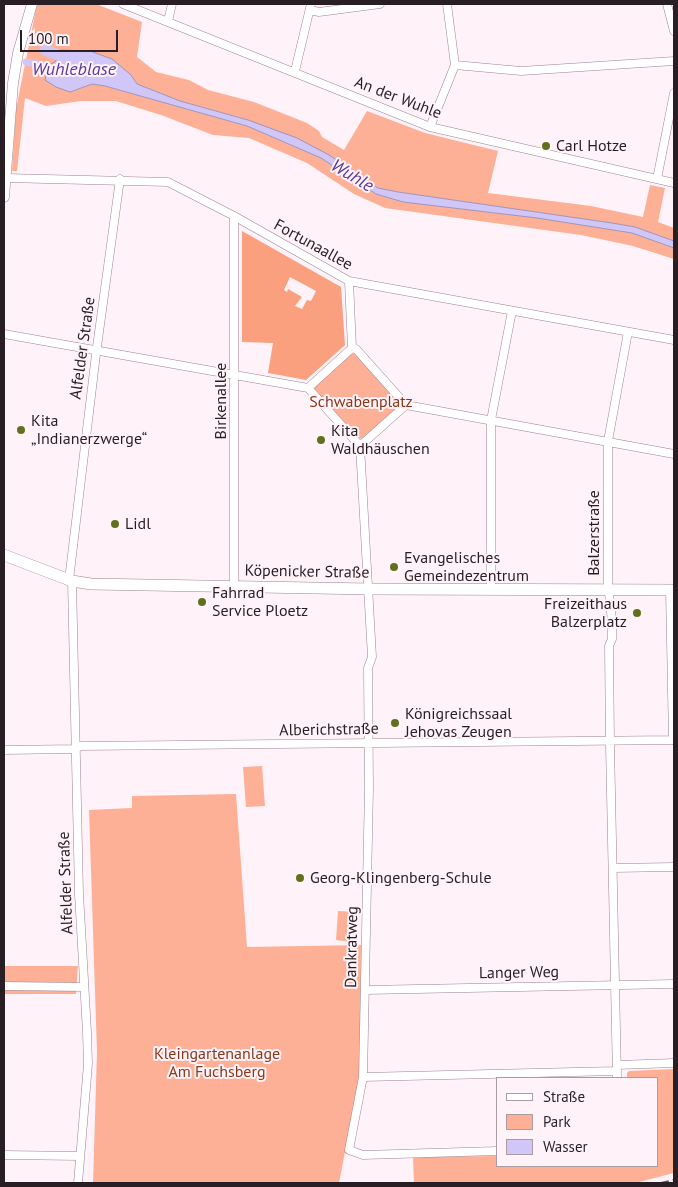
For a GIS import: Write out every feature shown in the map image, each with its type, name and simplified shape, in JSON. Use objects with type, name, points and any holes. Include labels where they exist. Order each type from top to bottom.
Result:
[{"type":"main road","name":"Köpenicker Straße","points":[[4,555],[71,581],[234,587],[672,590]]},
{"type":"street","points":[[4,197],[7,118],[18,53],[32,4]]},
{"type":"street","name":"An der Wuhle","points":[[123,4],[430,127],[674,182]]},
{"type":"street","points":[[168,21],[172,4]]},
{"type":"street","points":[[295,72],[310,7],[319,12],[380,4]]},
{"type":"street","points":[[430,127],[455,65],[447,4]]},
{"type":"street","points":[[667,4],[674,31]]},
{"type":"street","points":[[455,65],[521,71],[674,61]]},
{"type":"street","points":[[657,179],[674,92]]},
{"type":"street","name":"Fortunaallee","points":[[6,178],[120,179],[168,182],[234,216],[349,281],[674,340]]},
{"type":"street","name":"Alfelder Straße","points":[[78,1183],[88,1064],[75,749],[71,581],[97,351],[120,179]]},
{"type":"street","name":"Birkenallee","points":[[234,216],[234,587]]},
{"type":"street","points":[[349,281],[352,348]]},
{"type":"street","points":[[491,590],[491,420],[512,311]]},
{"type":"street","name":"Balzerstraße","points":[[617,1072],[610,740],[609,646],[612,639],[612,622],[609,590],[608,441],[628,332]]},
{"type":"street","points":[[4,334],[308,388],[360,446],[406,405]]},
{"type":"street","points":[[308,388],[352,348]]},
{"type":"street","points":[[352,348],[356,349],[406,405],[674,454]]},
{"type":"street","name":"Dankratweg","points":[[360,446],[370,589],[372,657],[368,668],[363,1077],[349,1150],[363,1155],[496,1151]]},
{"type":"street","points":[[672,590],[674,740]]},
{"type":"street","name":"Alberichstraße","points":[[4,750],[75,749],[81,746],[674,740]]},
{"type":"street","points":[[613,868],[674,867]]},
{"type":"street","name":"Langer Weg","points":[[365,990],[674,984]]},
{"type":"street","points":[[4,986],[84,987]]},
{"type":"street","points":[[363,1077],[617,1072],[674,1063]]},
{"type":"street","points":[[4,1155],[80,1156]]},
{"type":"green space","points":[[37,4],[96,4],[142,22],[137,57],[156,72],[189,80],[208,90],[254,102],[307,123],[319,131],[322,137],[344,150],[367,111],[425,133],[498,151],[488,193],[591,206],[643,217],[650,185],[665,188],[658,222],[674,228],[674,241],[635,227],[378,188],[322,159],[376,194],[403,202],[537,218],[632,233],[674,248],[674,259],[633,246],[581,235],[385,208],[354,194],[307,163],[249,138],[213,135],[161,115],[116,101],[81,101],[46,106],[25,98],[17,171],[12,171],[16,109]],"holes":[[[59,50],[131,75],[137,84],[180,101],[248,120],[319,157],[247,126],[105,86],[92,84],[70,92],[56,61]]]},
{"type":"green space","name":"Schwabenplatz","points":[[355,353],[397,401],[396,409],[362,439],[355,437],[314,391],[314,385],[348,355]]},
{"type":"green space","points":[[262,766],[265,806],[246,807],[243,767]]},
{"type":"green space","name":"Kleingartenanlage Am Fuchsberg","points":[[236,794],[247,947],[361,945],[360,1074],[339,1183],[93,1183],[97,1052],[89,810],[132,808],[132,796]]},
{"type":"green space","points":[[338,911],[355,912],[353,942],[336,940]]},
{"type":"green space","points":[[4,966],[78,966],[76,994],[4,994]]},
{"type":"green space","points":[[674,1069],[674,1173],[635,1183],[414,1183],[413,1157],[496,1156],[496,1167],[658,1167],[658,1077],[627,1077],[629,1071]]},
{"type":"shaded area","points":[[242,231],[341,287],[345,345],[306,380],[268,373],[273,343],[242,342]],"holes":[[[290,277],[316,291],[311,301],[307,300],[302,309],[295,306],[302,297],[288,289],[287,292],[284,290]]]},
{"type":"water","name":"Wuhleblase","points":[[59,50],[90,51],[112,59],[131,75],[137,84],[180,101],[248,120],[297,138],[329,155],[378,188],[635,227],[674,241],[674,248],[632,233],[537,218],[403,202],[376,194],[321,158],[247,126],[105,86],[92,84],[70,92],[56,87],[45,80],[48,66],[56,61]]},
{"type":"waterway","name":"Wuhle","points":[[45,50],[72,60]]},
{"type":"waterway","name":"Wuhleblase","points":[[26,62],[48,66]]},
{"type":"railway","points":[[661,1183],[674,1180]]},
{"type":"place","name":"Carl Hotze","points":[[546,146]]},
{"type":"place","name":"Kita „Indianerzwerge“","points":[[21,430]]},
{"type":"place","name":"Kita Waldhäuschen","points":[[321,440]]},
{"type":"place","name":"Lidl","points":[[115,524]]},
{"type":"place","name":"Evangelisches Gemeindezentrum","points":[[394,567]]},
{"type":"place","name":"Fahrrad Service Ploetz","points":[[202,602]]},
{"type":"place","name":"Freizeithaus Balzerplatz","points":[[637,613]]},
{"type":"place","name":"Königreichssaal Jehovas Zeugen","points":[[395,723]]},
{"type":"place","name":"Georg-Klingenberg-Schule","points":[[300,878]]}]
